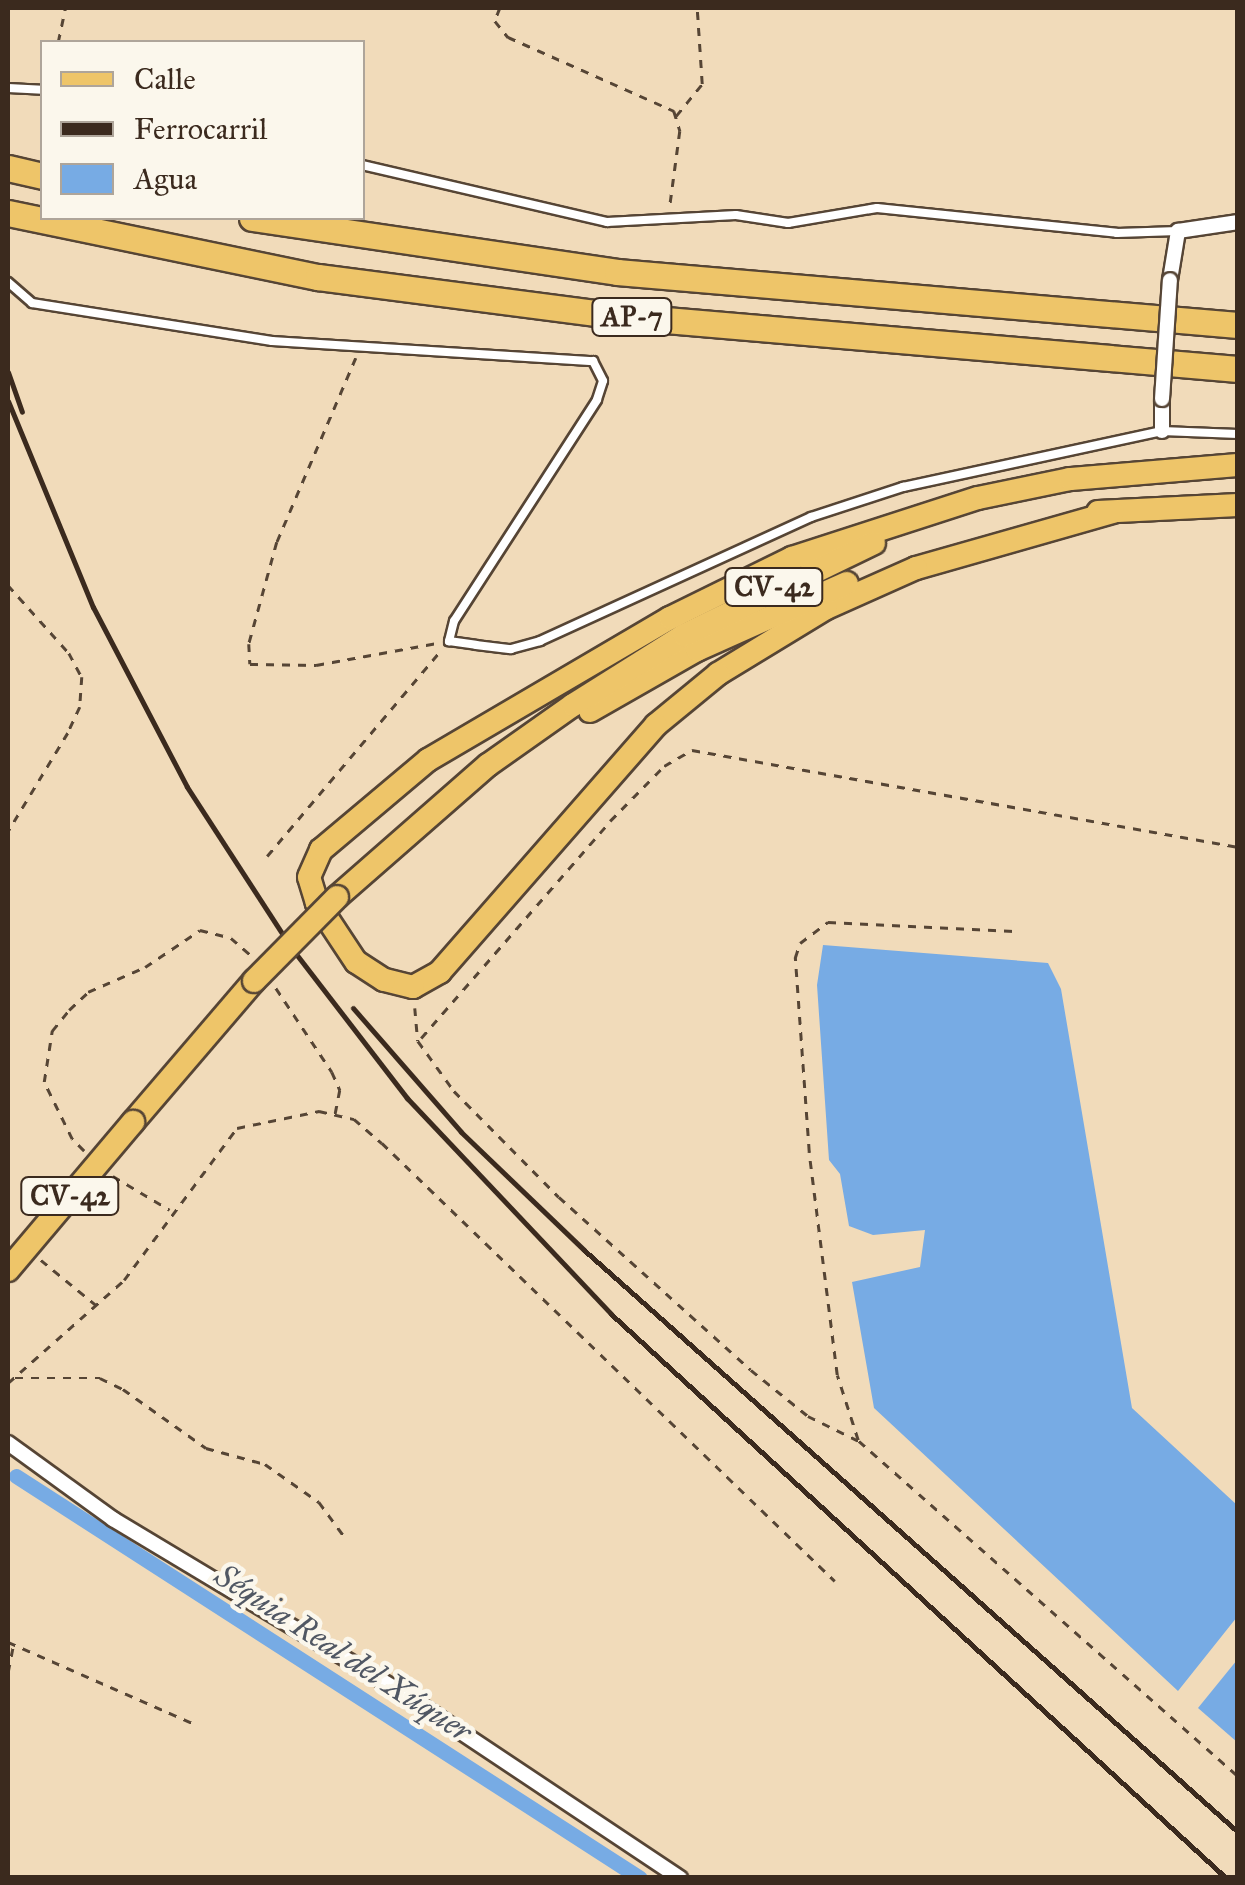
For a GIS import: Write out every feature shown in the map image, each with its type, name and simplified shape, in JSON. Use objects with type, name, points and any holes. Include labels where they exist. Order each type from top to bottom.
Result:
[{"type":"highway","name":"AP-7","points":[[20,216],[318,276],[620,316],[1238,369]]},
{"type":"highway","name":"AP-7","points":[[265,220],[616,272],[1238,325]]},
{"type":"main road","points":[[1113,512],[916,568],[826,608],[718,674],[656,725],[440,972],[412,986],[384,980],[356,962],[316,903],[309,877],[320,850],[467,735],[561,687],[670,618],[792,558],[891,522],[1070,479],[1238,465]]},
{"type":"main road","name":"CV-42","points":[[8,1270],[260,974],[337,897],[488,765],[572,705],[802,572],[949,517],[1072,486],[1238,473]]},
{"type":"main road","name":"CV-42","points":[[378,860],[580,717],[697,650],[911,558],[1081,512],[1238,505]]},
{"type":"street","points":[[1162,431],[1170,280],[1178,232],[1238,222]]},
{"type":"street","points":[[8,1443],[114,1519],[404,1694],[680,1878]]},
{"type":"lane","points":[[8,88],[40,90]]},
{"type":"lane","points":[[365,166],[608,222],[668,222],[736,215],[788,222],[877,208],[1128,234],[1178,232]]},
{"type":"lane","points":[[8,282],[32,303],[272,341],[573,356],[593,362],[603,380],[597,400],[454,620],[449,642],[511,649],[540,641],[811,517],[956,474],[1162,431],[1238,434]]},
{"type":"path","points":[[58,40],[65,8]]},
{"type":"path","points":[[500,8],[495,21],[508,37],[676,117],[680,131],[668,222]]},
{"type":"path","points":[[676,117],[702,84],[697,8]]},
{"type":"path","points":[[361,347],[277,542],[249,644],[250,664],[316,665],[449,642]]},
{"type":"path","points":[[8,584],[69,652],[82,677],[80,707],[68,734],[8,832]]},
{"type":"path","points":[[266,856],[449,642]]},
{"type":"path","points":[[418,1041],[610,821],[664,766],[692,750],[1238,847]]},
{"type":"path","points":[[859,1441],[837,1374],[809,1152],[795,958],[800,944],[828,922],[1014,931]]},
{"type":"path","points":[[95,1160],[72,1139],[44,1082],[52,1031],[88,992],[145,967],[200,930],[231,938],[332,1072],[340,1090],[335,1115]]},
{"type":"path","points":[[412,986],[418,1041],[454,1091],[559,1197],[808,1416],[859,1441],[1238,1776]]},
{"type":"path","points":[[8,1382],[124,1280],[171,1211],[237,1128],[293,1112],[335,1115],[354,1120],[382,1142],[835,1581]]},
{"type":"path","points":[[107,1171],[171,1211]]},
{"type":"path","points":[[33,1254],[96,1305]]},
{"type":"path","points":[[14,1378],[100,1378],[123,1388],[206,1448],[265,1464],[318,1502],[344,1536]]},
{"type":"path","points":[[8,1642],[196,1724]]},
{"type":"path","points":[[8,1672],[14,1646]]},
{"type":"water","points":[[823,945],[1048,963],[1061,989],[1132,1408],[1237,1505],[1237,1617],[1178,1691],[874,1408],[852,1282],[920,1267],[925,1230],[873,1235],[849,1226],[840,1174],[829,1160],[817,985]]},
{"type":"water","points":[[1237,1660],[1237,1742],[1198,1708]]},
{"type":"waterway","name":"Séquia Real del Xúquer","points":[[16,1476],[640,1878]]},
{"type":"railway","points":[[8,372],[22,412]]},
{"type":"railway","points":[[8,401],[93,607],[187,787],[293,950],[407,1098],[611,1314],[1226,1878]]},
{"type":"railway","points":[[353,1008],[461,1132],[584,1250],[1238,1832]]}]
